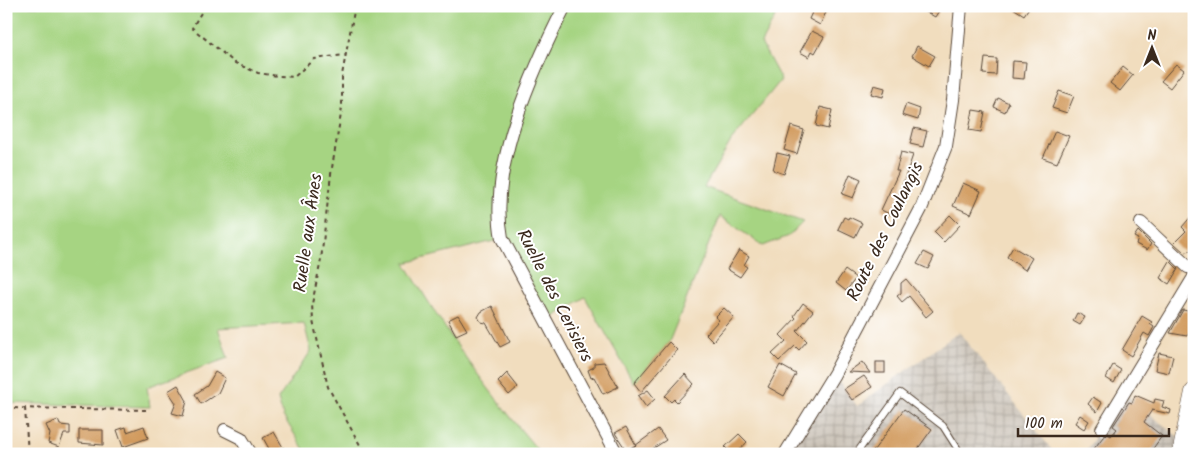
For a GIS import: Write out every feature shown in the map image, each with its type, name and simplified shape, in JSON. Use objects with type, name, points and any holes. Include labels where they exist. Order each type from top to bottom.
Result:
[{"type":"street","name":"Ruelle des Cerisiers","points":[[565,6],[546,43],[517,114],[505,167],[498,216],[502,238],[617,454]]},
{"type":"street","name":"Route des Coulangis","points":[[785,454],[834,374],[921,208],[946,146],[953,100],[961,6]]},
{"type":"street","points":[[1141,223],[1188,267],[1194,268]]},
{"type":"street","points":[[1102,429],[1194,277]]},
{"type":"street","points":[[1181,454],[1194,392]]},
{"type":"street","points":[[226,430],[241,438],[251,454]]},
{"type":"lane","points":[[856,454],[900,393],[943,426],[961,454]]},
{"type":"path","points":[[205,6],[192,28],[235,62],[252,71],[288,78],[294,77],[314,59],[345,55]]},
{"type":"path","name":"Ruelle aux Ânes","points":[[355,6],[342,75],[342,108],[330,174],[326,227],[312,304],[314,330],[328,387],[365,454]]},
{"type":"path","points":[[6,408],[147,410]]},
{"type":"path","points":[[25,408],[28,454]]},
{"type":"shaded area","points":[[959,332],[1055,454],[785,454],[834,374],[857,406]]},
{"type":"shaded area","points":[[1124,393],[1183,441],[1181,454],[1084,454]]},
{"type":"green space","points":[[6,6],[781,6],[761,43],[781,80],[731,141],[704,187],[803,222],[789,236],[763,246],[720,216],[669,342],[634,383],[585,297],[546,322],[502,239],[405,263],[468,362],[541,454],[307,454],[283,416],[278,399],[311,351],[304,323],[218,328],[228,358],[147,387],[150,407],[6,403]]},
{"type":"building","points":[[815,6],[829,6],[820,25],[809,19]]},
{"type":"building","points":[[916,6],[942,6],[935,17]]},
{"type":"building","points":[[1010,6],[1030,6],[1024,15]]},
{"type":"building","points":[[812,31],[824,37],[815,53],[812,51],[809,57],[800,52]]},
{"type":"building","points":[[917,46],[935,56],[929,66],[912,56]]},
{"type":"building","points":[[985,58],[997,59],[996,75],[983,74]]},
{"type":"building","points":[[1013,61],[1026,62],[1024,79],[1012,78]]},
{"type":"building","points":[[1176,64],[1184,70],[1170,88],[1161,81]]},
{"type":"building","points":[[1123,67],[1133,75],[1120,91],[1110,83]]},
{"type":"building","points":[[874,85],[885,88],[883,97],[871,94]]},
{"type":"building","points":[[1059,91],[1074,96],[1067,113],[1052,108]]},
{"type":"building","points":[[998,98],[1009,103],[1005,112],[994,107]]},
{"type":"building","points":[[906,104],[920,109],[918,120],[902,115]]},
{"type":"building","points":[[820,107],[832,110],[828,129],[816,126]]},
{"type":"building","points":[[973,110],[985,112],[981,132],[969,130]]},
{"type":"building","points":[[791,126],[804,130],[797,154],[784,150]]},
{"type":"building","points":[[914,128],[927,131],[923,147],[910,144]]},
{"type":"building","points":[[1055,131],[1069,136],[1057,163],[1043,158]]},
{"type":"building","points":[[901,152],[913,155],[892,215],[881,210],[899,171],[896,171]]},
{"type":"building","points":[[777,153],[790,156],[784,174],[773,170]]},
{"type":"building","points":[[850,174],[861,179],[853,198],[842,194]]},
{"type":"building","points":[[963,183],[981,191],[971,214],[953,206]]},
{"type":"building","points":[[1194,213],[1194,248],[1185,253],[1174,243],[1186,231],[1182,227]]},
{"type":"building","points":[[950,215],[960,225],[944,242],[934,232]]},
{"type":"building","points":[[844,217],[848,219],[849,217],[862,223],[855,237],[838,229]]},
{"type":"building","points":[[1138,231],[1151,244],[1147,250],[1136,244],[1138,239],[1134,237]]},
{"type":"building","points":[[1013,247],[1032,258],[1025,270],[1007,257]]},
{"type":"building","points":[[739,250],[749,256],[744,265],[747,267],[740,277],[727,269]]},
{"type":"building","points":[[924,252],[934,257],[928,269],[917,264]]},
{"type":"building","points":[[1170,261],[1178,269],[1169,284],[1160,278]]},
{"type":"building","points":[[845,270],[856,278],[846,291],[836,283]]},
{"type":"building","points":[[906,279],[933,311],[926,317],[909,296],[902,302],[897,296],[901,293],[901,283]]},
{"type":"building","points":[[803,303],[813,311],[797,331],[807,341],[799,350],[795,346],[779,361],[772,354],[786,341],[780,335],[796,318],[794,316]]},
{"type":"building","points":[[492,306],[510,342],[500,347],[486,323],[481,322],[478,317],[481,312]]},
{"type":"building","points":[[724,308],[734,317],[713,341],[706,334],[719,320],[715,317]]},
{"type":"building","points":[[1183,310],[1192,312],[1191,330],[1187,336],[1170,333]]},
{"type":"building","points":[[1077,313],[1085,317],[1080,325],[1073,321]]},
{"type":"building","points":[[458,315],[467,330],[456,335],[448,320]]},
{"type":"building","points":[[1142,316],[1152,322],[1150,324],[1154,327],[1149,336],[1144,333],[1131,356],[1122,350]]},
{"type":"building","points":[[669,342],[677,350],[641,392],[634,383]]},
{"type":"building","points":[[1159,353],[1173,356],[1169,373],[1155,370]]},
{"type":"building","points":[[604,362],[618,387],[603,394],[594,377],[591,378],[588,370],[594,367],[594,363]]},
{"type":"building","points":[[862,362],[870,373],[848,372]]},
{"type":"building","points":[[876,362],[885,362],[885,373],[876,373]]},
{"type":"building","points":[[780,365],[796,374],[784,396],[768,387]]},
{"type":"building","points":[[1113,365],[1121,370],[1114,383],[1106,378]]},
{"type":"building","points":[[215,372],[225,378],[218,393],[201,404],[195,394],[207,386]]},
{"type":"building","points":[[507,373],[518,387],[509,395],[498,382]]},
{"type":"building","points":[[685,374],[694,384],[677,402],[674,399],[671,402],[665,396]]},
{"type":"building","points":[[864,376],[872,387],[852,400],[844,389]]},
{"type":"building","points":[[178,385],[187,401],[183,416],[172,413],[176,403],[168,391]]},
{"type":"building","points":[[648,390],[655,399],[646,407],[638,396]]},
{"type":"building","points":[[1135,395],[1154,403],[1155,399],[1164,401],[1162,407],[1171,410],[1170,414],[1152,410],[1144,422],[1162,436],[1149,454],[1090,454],[1103,437],[1108,434],[1111,436],[1117,429],[1113,426],[1129,402],[1132,403]]},
{"type":"building","points":[[1093,397],[1102,403],[1097,412],[1088,404]]},
{"type":"building","points":[[904,409],[932,429],[914,454],[871,454]]},
{"type":"building","points":[[1080,415],[1089,421],[1084,429],[1075,423]]},
{"type":"building","points":[[58,420],[60,425],[70,426],[70,434],[64,434],[59,447],[48,443],[50,434],[46,425]]},
{"type":"building","points":[[144,426],[148,438],[123,447],[117,430],[126,427],[127,432]]},
{"type":"building","points":[[626,427],[636,445],[626,450],[615,433]]},
{"type":"building","points":[[658,429],[666,440],[645,454],[635,454],[632,448]]},
{"type":"building","points":[[79,430],[103,430],[103,445],[79,443]]},
{"type":"building","points":[[274,432],[287,454],[272,454],[263,438]]},
{"type":"building","points":[[739,434],[747,442],[736,454],[732,454],[725,447]]}]
